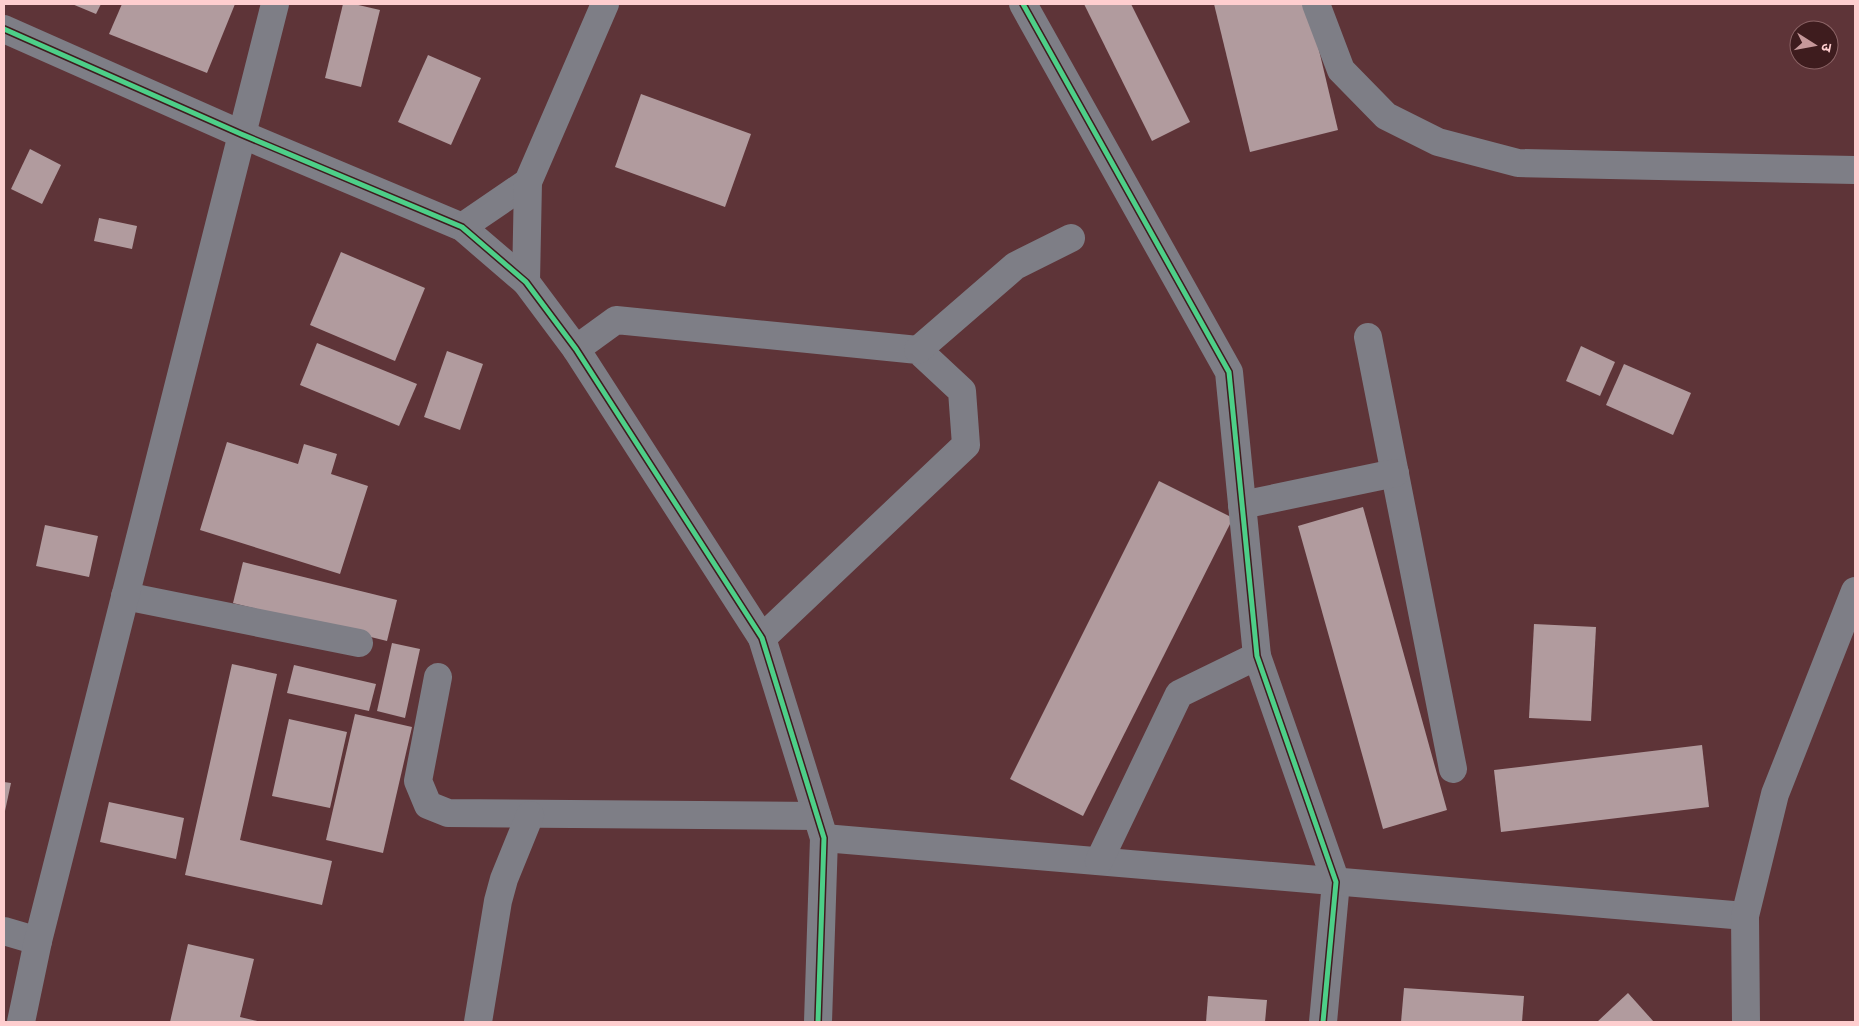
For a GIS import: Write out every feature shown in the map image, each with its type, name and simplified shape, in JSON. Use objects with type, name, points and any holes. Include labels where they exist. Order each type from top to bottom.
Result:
[{"type":"street","points":[[21,1022],[38,941],[275,4]]},
{"type":"street","points":[[526,282],[528,182],[605,4]]},
{"type":"street","points":[[1023,4],[1229,372],[1257,656],[1336,882],[1323,1022]]},
{"type":"street","points":[[1316,4],[1341,70],[1386,116],[1438,142],[1518,162],[1855,170]]},
{"type":"street","points":[[4,29],[241,134],[462,227],[526,282],[576,349],[762,638],[821,827],[818,1022]]},
{"type":"street","points":[[462,227],[528,182]]},
{"type":"street","points":[[918,350],[1015,266],[1071,238]]},
{"type":"street","points":[[576,349],[616,320],[918,350],[962,391],[966,445],[762,638]]},
{"type":"street","points":[[1368,337],[1453,769]]},
{"type":"street","points":[[1242,505],[1395,474]]},
{"type":"street","points":[[1746,1022],[1746,916],[1775,794],[1855,591]]},
{"type":"street","points":[[125,596],[359,643]]},
{"type":"street","points":[[1099,861],[1179,694],[1257,656]]},
{"type":"street","points":[[438,677],[418,781],[428,805],[448,813],[821,827],[1099,861],[1746,916]]},
{"type":"street","points":[[478,1022],[498,901],[504,879],[530,815]]},
{"type":"street","points":[[4,931],[38,941]]},
{"type":"building","points":[[72,4],[101,4],[96,14]]},
{"type":"building","points":[[122,4],[235,4],[207,73],[109,34]]},
{"type":"building","points":[[343,4],[354,4],[380,10],[361,87],[325,78]]},
{"type":"building","points":[[1084,4],[1131,4],[1190,122],[1152,141]]},
{"type":"building","points":[[1214,4],[1308,4],[1338,130],[1250,152]]},
{"type":"building","points":[[428,55],[481,78],[451,145],[398,122]]},
{"type":"building","points":[[641,94],[751,134],[725,207],[615,167]]},
{"type":"building","points":[[30,149],[61,165],[42,204],[11,189]]},
{"type":"building","points":[[99,218],[137,226],[132,249],[94,241]]},
{"type":"building","points":[[341,252],[425,288],[395,361],[310,325]]},
{"type":"building","points":[[317,343],[417,384],[399,426],[300,385]]},
{"type":"building","points":[[1581,346],[1615,362],[1600,396],[1566,381]]},
{"type":"building","points":[[447,351],[483,364],[460,430],[424,417]]},
{"type":"building","points":[[1624,364],[1691,393],[1673,435],[1606,405]]},
{"type":"building","points":[[227,442],[298,464],[304,444],[337,454],[331,474],[368,486],[340,574],[200,530]]},
{"type":"building","points":[[1159,481],[1233,518],[1083,816],[1010,779]]},
{"type":"building","points":[[1363,507],[1447,810],[1383,829],[1298,526]]},
{"type":"building","points":[[45,525],[98,536],[89,577],[36,566]]},
{"type":"building","points":[[243,562],[397,600],[387,641],[233,603]]},
{"type":"building","points":[[1534,624],[1596,627],[1591,721],[1529,718]]},
{"type":"building","points":[[392,643],[420,649],[405,718],[377,711]]},
{"type":"building","points":[[232,664],[277,674],[240,840],[332,861],[322,905],[185,875]]},
{"type":"building","points":[[294,665],[376,684],[369,711],[287,693]]},
{"type":"building","points":[[355,714],[412,727],[383,853],[326,840]]},
{"type":"building","points":[[289,719],[347,732],[330,808],[272,796]]},
{"type":"building","points":[[1702,745],[1709,807],[1501,832],[1494,770]]},
{"type":"building","points":[[4,782],[11,783],[5,811],[4,811]]},
{"type":"building","points":[[109,802],[184,818],[176,859],[100,842]]},
{"type":"building","points":[[188,944],[254,959],[240,1017],[262,1022],[170,1022]]},
{"type":"building","points":[[1404,988],[1524,996],[1522,1022],[1401,1022]]},
{"type":"building","points":[[1628,993],[1654,1022],[1597,1022]]},
{"type":"building","points":[[1208,996],[1267,1000],[1265,1022],[1206,1022]]},
{"type":"cycle path","points":[[1023,4],[1229,372],[1257,656],[1336,882],[1323,1022]]},
{"type":"cycle path","points":[[4,29],[241,134],[462,227],[526,282],[576,349],[762,638],[824,838],[818,1022]]}]
